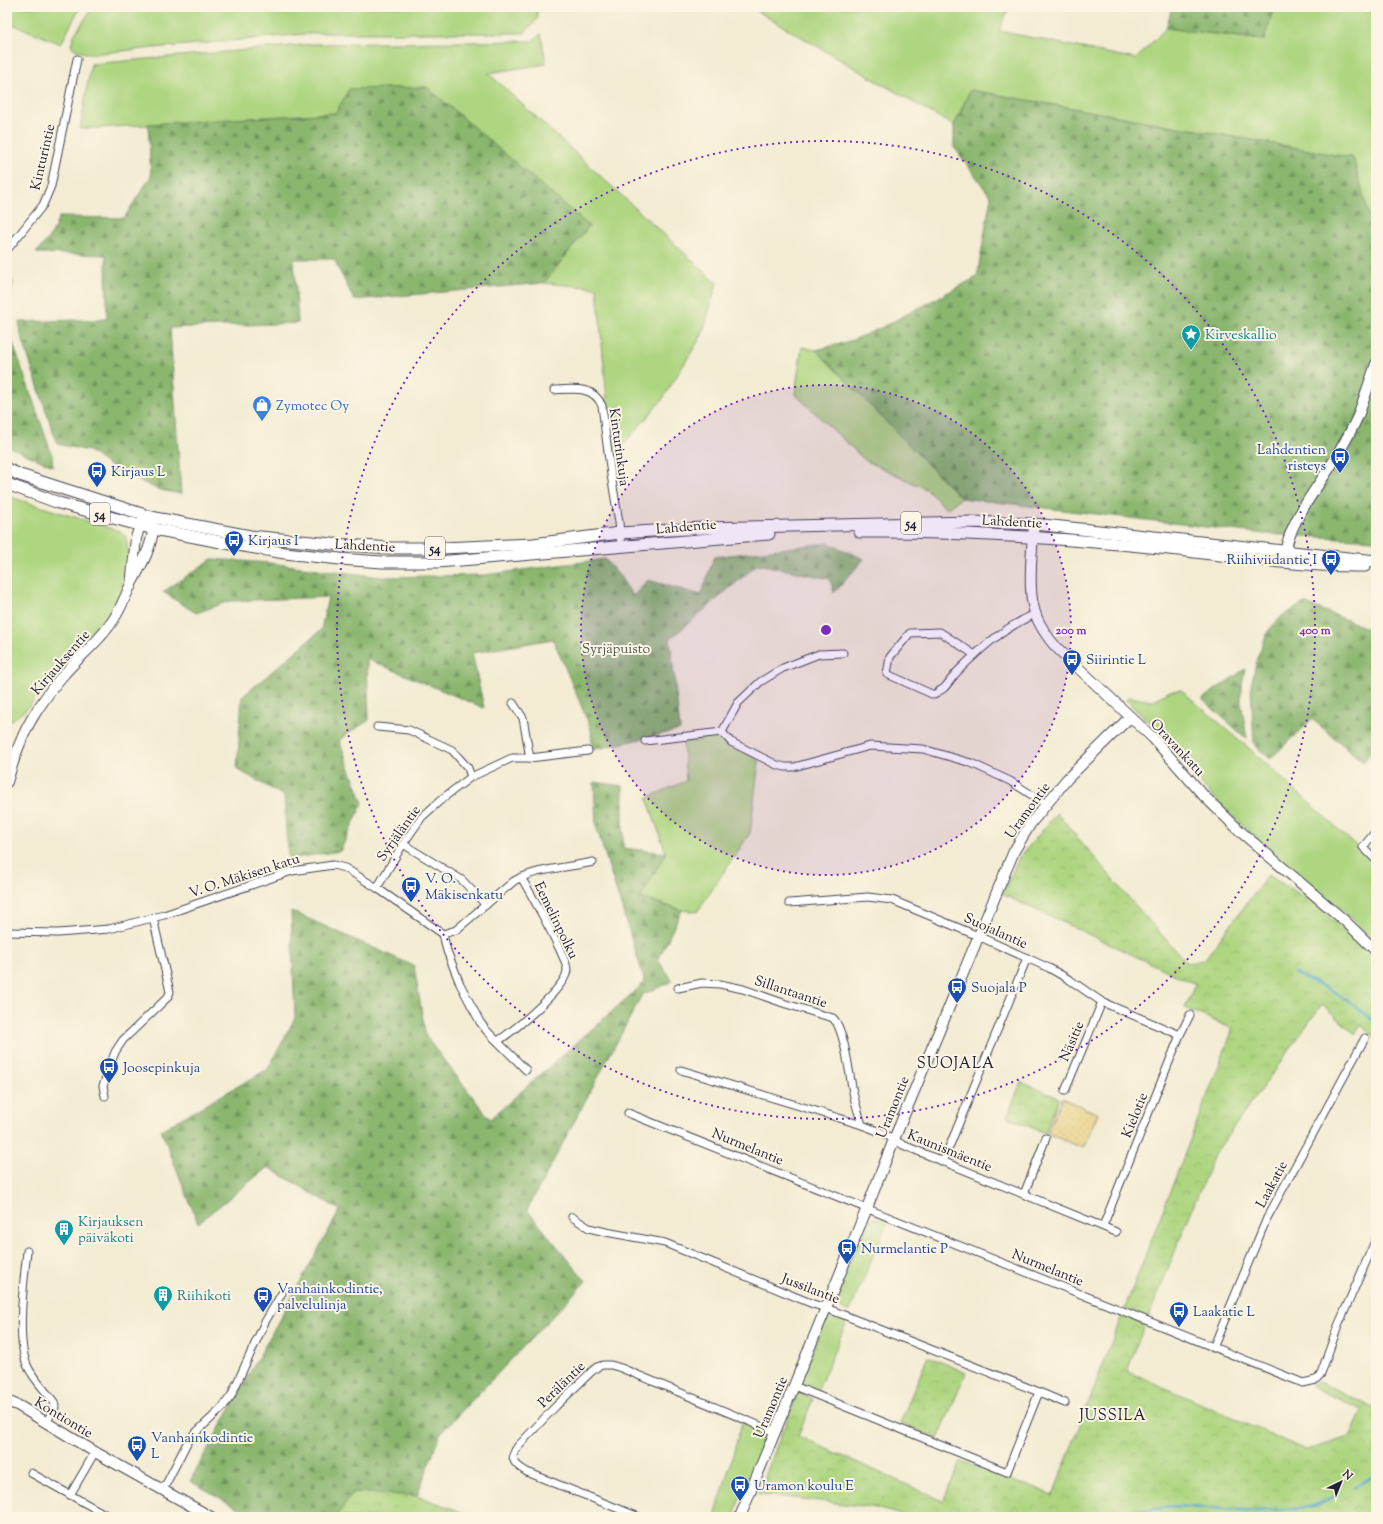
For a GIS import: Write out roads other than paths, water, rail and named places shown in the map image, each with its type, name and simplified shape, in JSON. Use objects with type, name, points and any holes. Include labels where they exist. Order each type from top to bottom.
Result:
[{"type":"main road","name":"Lahdentie","points":[[7,469],[20,475],[148,516],[250,536],[332,544],[391,548],[442,548],[533,544],[620,533],[703,528],[972,522],[1034,524],[1216,545],[1334,566],[1376,566]]},
{"type":"main road","name":"Lahdentie","points":[[7,484],[59,503],[154,529],[285,553],[382,562],[437,562],[787,532],[901,531],[1033,537],[1284,557]]},
{"type":"main road","name":"54","points":[[1284,557],[1376,561]]},
{"type":"street","name":"Kinturintie","points":[[7,250],[43,205],[51,186],[77,59]]},
{"type":"street","points":[[1284,557],[1297,518],[1337,456],[1358,416],[1376,364]]},
{"type":"street","name":"Kinturinkuja","points":[[554,390],[583,389],[589,391],[599,400],[602,406],[610,474],[621,546]]},
{"type":"street","points":[[148,516],[154,529]]},
{"type":"street","name":"Kirjauksentie","points":[[131,586],[136,538],[140,525],[148,516]]},
{"type":"street","name":"Oravankatu","points":[[1034,524],[1031,592],[1032,605],[1042,630],[1055,646],[1153,738],[1204,796],[1241,832],[1345,921],[1376,951]]},
{"type":"street","name":"Kirjauksentie","points":[[7,782],[14,756],[35,713],[51,690],[96,643],[110,625],[143,562],[154,529]]},
{"type":"street","points":[[975,655],[940,632],[910,633],[890,657],[888,674],[934,695],[945,687],[954,675],[975,655],[1006,629],[1035,614]]},
{"type":"street","points":[[722,732],[738,702],[760,682],[783,668],[820,654],[843,653]]},
{"type":"street","points":[[513,703],[522,718],[530,758]]},
{"type":"street","name":"Uramontie","points":[[740,1517],[1014,851],[1031,823],[1067,779],[1130,717]]},
{"type":"street","points":[[377,727],[409,730],[452,750],[468,768],[471,776]]},
{"type":"street","points":[[645,741],[722,732]]},
{"type":"street","points":[[722,732],[731,742],[777,765],[786,767],[794,767],[870,746],[923,749],[950,756],[977,766],[1010,781],[1046,804]]},
{"type":"street","name":"Syrjäläntie","points":[[377,888],[403,844],[430,808],[456,786],[471,776],[512,758],[530,758],[588,751]]},
{"type":"street","points":[[1376,831],[1363,847],[1376,860]]},
{"type":"street","points":[[403,844],[462,880],[486,905]]},
{"type":"street","points":[[526,1070],[486,1030],[480,1022],[460,984],[447,951],[443,934],[456,930],[514,881],[522,877],[538,871],[593,862]]},
{"type":"street","name":"V. O. Mäkisen katu","points":[[7,932],[58,934],[109,929],[153,918],[292,871],[333,865],[345,868],[377,888],[443,934]]},
{"type":"street","name":"Eemelinpolku","points":[[498,1041],[533,1012],[561,985],[567,970],[564,960],[546,922],[522,877]]},
{"type":"street","name":"Suojalantie","points":[[789,903],[868,897],[892,900],[1049,968],[1070,980],[1102,1002],[1180,1036]]},
{"type":"street","points":[[105,1096],[103,1086],[115,1052],[123,1040],[168,997],[170,992],[153,918]]},
{"type":"street","points":[[943,1162],[1027,958]]},
{"type":"street","name":"Sillantaantie","points":[[678,988],[702,983],[720,984],[743,989],[833,1018],[837,1022],[841,1035],[862,1125]]},
{"type":"street","name":"Näsitie","points":[[1065,1091],[1102,1002]]},
{"type":"street","name":"Kielotie","points":[[1103,1226],[1180,1036],[1190,1015]]},
{"type":"street","name":"Laakatie","points":[[1213,1348],[1267,1218],[1365,1038]]},
{"type":"street","name":"Kaunismäentie","points":[[680,1070],[862,1125],[883,1133],[894,1140],[943,1162],[1116,1232]]},
{"type":"street","name":"Nurmelantie","points":[[628,1113],[1294,1381],[1303,1383],[1310,1383],[1320,1376],[1338,1326],[1376,1239]]},
{"type":"street","points":[[1024,1194],[1046,1138]]},
{"type":"street","name":"Jussilantie","points":[[572,1217],[589,1228],[665,1243],[813,1304],[1065,1403]]},
{"type":"street","points":[[27,1251],[22,1328],[23,1351],[33,1376],[54,1402],[55,1407],[46,1423]]},
{"type":"street","points":[[1369,1255],[1376,1258]]},
{"type":"street","points":[[163,1490],[189,1439],[221,1409],[231,1396],[265,1322],[282,1293]]},
{"type":"street","name":"Peräläntie","points":[[639,1517],[527,1472],[516,1464],[513,1458],[514,1452],[518,1446],[556,1406],[597,1367],[611,1365],[621,1368],[775,1432]]},
{"type":"street","points":[[794,1386],[1007,1472],[1039,1392]]},
{"type":"street","name":"Kontiontie","points":[[7,1396],[19,1406],[46,1423],[211,1517]]},
{"type":"street","name":"Kontiontie","points":[[7,1401],[19,1406]]},
{"type":"street","name":"Kontiontie","points":[[70,1495],[95,1452]]},
{"type":"street","points":[[31,1473],[110,1517]]},
{"type":"waterway","points":[[1294,973],[1335,992],[1376,1022]]},
{"type":"waterway","points":[[1355,1487],[1376,1474]]},
{"type":"waterway","points":[[1058,1514],[1079,1517],[1118,1511],[1157,1509],[1172,1506],[1258,1511],[1310,1507],[1338,1495]]},
{"type":"waterway","points":[[7,1512],[13,1517]]},
{"type":"place","name":"Kirveskallio","points":[[1191,351]]},
{"type":"place","name":"Zymotec Oy","points":[[262,422]]},
{"type":"place","name":"Lahdentien risteys","points":[[1340,474]]},
{"type":"place","name":"Kirjaus L","points":[[97,488]]},
{"type":"place","name":"Kirjaus I","points":[[234,557]]},
{"type":"place","name":"Riihiviidantie I","points":[[1331,576]]},
{"type":"place","name":"Siirintie L","points":[[1072,676]]},
{"type":"place","name":"V. O. Mäkisenkatu","points":[[411,903]]},
{"type":"place","name":"Suojala P","points":[[957,1004]]},
{"type":"place","name":"Joosepinkuja","points":[[109,1084]]},
{"type":"place","name":"Kirjauksen päiväkoti","points":[[64,1246]]},
{"type":"place","name":"Nurmelantie P","points":[[847,1265]]},
{"type":"place","name":"Riihikoti","points":[[163,1312]]},
{"type":"place","name":"Vanhainkodintie, palvelulinja","points":[[263,1313]]},
{"type":"place","name":"Laakatie L","points":[[1179,1328]]},
{"type":"place","name":"Vanhainkodintie L","points":[[137,1462]]},
{"type":"place","name":"Uramon koulu E","points":[[740,1502]]},
{"type":"district","name":"SUOJALA","points":[[956,1063]]},
{"type":"district","name":"JUSSILA","points":[[1113,1415]]},
{"type":"park label","name":"Syrjäpuisto","points":[[616,648]]}]
